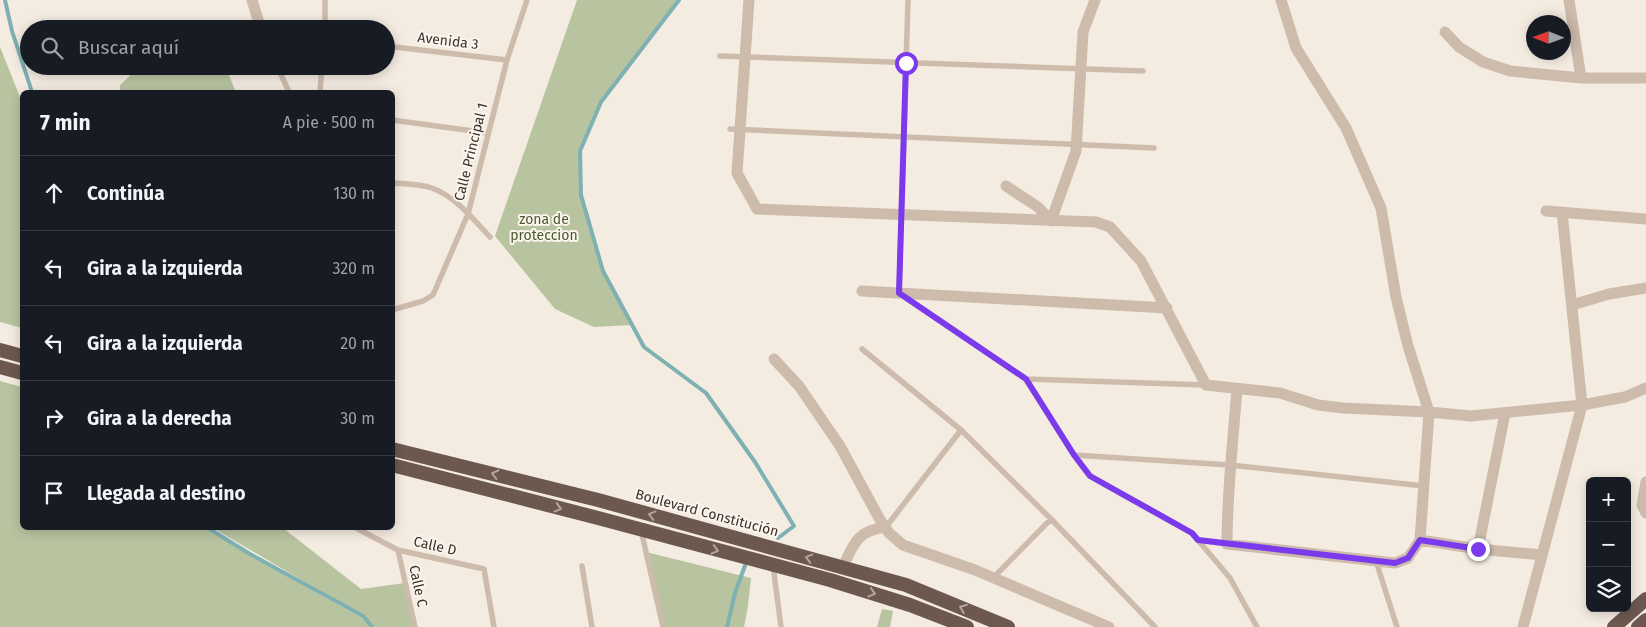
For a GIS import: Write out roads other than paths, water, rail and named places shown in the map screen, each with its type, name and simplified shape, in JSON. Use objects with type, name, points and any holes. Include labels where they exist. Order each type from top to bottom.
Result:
[{"type":"highway","points":[[0,350],[20,355]]},
{"type":"highway","points":[[0,367],[20,372]]},
{"type":"highway","name":"Boulevard Constitución","points":[[395,450],[598,500],[906,585],[1008,627]]},
{"type":"highway","points":[[395,466],[830,580],[910,605],[967,627]]},
{"type":"highway","points":[[1614,627],[1646,599]]},
{"type":"highway","points":[[1638,627],[1646,620]]},
{"type":"street","points":[[252,0],[258,20]]},
{"type":"street","points":[[749,0],[745,57],[735,130],[738,173],[757,209],[1096,222],[1110,227],[1141,261],[1206,386],[1280,393],[1318,405],[1471,416],[1582,405],[1625,397],[1646,388]]},
{"type":"street","points":[[1051,221],[1076,151],[1083,32],[1094,0]]},
{"type":"street","points":[[1237,389],[1230,465],[1227,544],[1395,563],[1408,558],[1420,540],[1429,412],[1408,346],[1396,296],[1381,208],[1346,128],[1296,48],[1281,0]]},
{"type":"street","points":[[1569,0],[1581,78]]},
{"type":"street","points":[[1445,32],[1459,47],[1483,62],[1510,71],[1581,78],[1646,78]]},
{"type":"street","points":[[1006,186],[1038,207],[1051,221]]},
{"type":"street","points":[[1546,211],[1646,219]]},
{"type":"street","points":[[1523,627],[1582,405],[1562,212]]},
{"type":"street","points":[[1572,305],[1609,294],[1646,288]]},
{"type":"street","points":[[862,291],[1166,308]]},
{"type":"street","points":[[774,359],[799,386],[840,446],[889,533],[903,545],[975,570],[1109,627]]},
{"type":"street","points":[[1478,549],[1506,413]]},
{"type":"street","points":[[1646,482],[1642,505],[1646,513]]},
{"type":"street","points":[[843,567],[852,546],[862,534],[886,527]]},
{"type":"street","points":[[1420,540],[1478,549],[1542,555]]},
{"type":"lane","points":[[325,20],[326,0]]},
{"type":"lane","name":"Calle Principal 1","points":[[395,309],[423,301],[432,295],[468,214],[507,60],[527,0]]},
{"type":"lane","points":[[908,0],[899,293],[1026,379],[1074,455],[1090,476],[1192,533],[1230,578],[1257,627]]},
{"type":"lane","name":"Avenida 3","points":[[395,47],[507,60]]},
{"type":"lane","points":[[720,56],[1143,70]]},
{"type":"lane","points":[[281,75],[288,90]]},
{"type":"lane","points":[[320,90],[321,75]]},
{"type":"lane","points":[[395,120],[488,133]]},
{"type":"lane","points":[[735,130],[1154,148]]},
{"type":"lane","points":[[395,183],[432,188],[452,199],[490,237]]},
{"type":"lane","points":[[862,349],[961,430],[1051,519],[1155,627]]},
{"type":"lane","points":[[1026,379],[1206,386]]},
{"type":"lane","points":[[886,527],[961,430]]},
{"type":"lane","points":[[1074,455],[1230,465],[1424,486]]},
{"type":"lane","points":[[993,578],[1051,519]]},
{"type":"lane","name":"Calle D","points":[[360,530],[398,550],[484,569],[494,627]]},
{"type":"lane","points":[[641,530],[662,627]]},
{"type":"lane","points":[[1198,540],[1227,544]]},
{"type":"lane","name":"Calle C","points":[[398,550],[415,627]]},
{"type":"lane","points":[[1376,561],[1397,627]]},
{"type":"lane","points":[[773,565],[781,627]]},
{"type":"lane","points":[[582,566],[592,627]]},
{"type":"waterway","points":[[5,0],[20,55]]},
{"type":"waterway","points":[[679,0],[601,102],[580,151],[581,195],[603,271],[644,347],[706,393],[755,462],[794,526],[778,538]]},
{"type":"waterway","points":[[26,75],[31,90]]},
{"type":"waterway","points":[[211,530],[250,554],[363,616],[372,627]]},
{"type":"waterway","points":[[727,627],[735,593],[747,560]]},
{"type":"park label","name":"zona de proteccion","points":[[544,227]]}]
